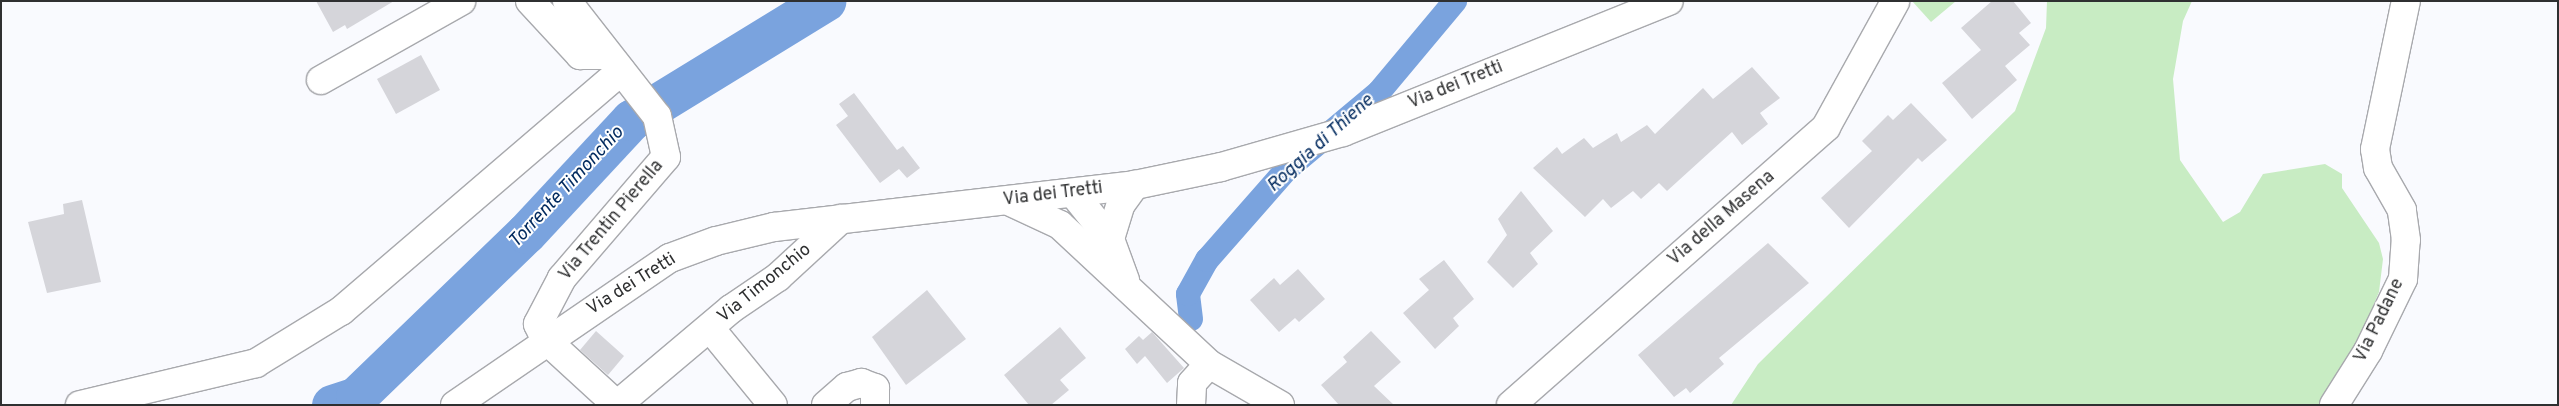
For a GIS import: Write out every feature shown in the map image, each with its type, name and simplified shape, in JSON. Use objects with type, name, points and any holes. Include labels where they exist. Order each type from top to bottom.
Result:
[{"type":"street","points":[[321,80],[461,1]]},
{"type":"street","points":[[80,405],[256,363],[342,311],[621,71],[580,54],[530,1]]},
{"type":"street","name":"Via Trentin Pierella","points":[[545,339],[538,324],[562,278],[666,157],[657,116],[567,1]]},
{"type":"street","name":"Via dei Tretti","points":[[455,405],[545,339],[670,258],[744,234],[841,219],[1135,185],[1308,143],[1343,132],[1669,1]]},
{"type":"street","name":"Via Padane","points":[[2334,405],[2368,351],[2403,279],[2406,240],[2402,210],[2378,168],[2375,149],[2406,1]]},
{"type":"street","name":"Via della Masena","points":[[1511,405],[1826,127],[1895,2]]},
{"type":"street","points":[[1106,251],[1121,204],[1135,185]]},
{"type":"street","points":[[1073,193],[1078,227],[1106,251],[1128,286],[1209,364],[1280,405]]},
{"type":"street","points":[[1006,201],[1060,225],[1106,251]]},
{"type":"street","name":"Via Timonchio","points":[[617,405],[710,328],[778,277],[841,219]]},
{"type":"street","name":"Via Timonchio","points":[[710,328],[773,405]]},
{"type":"street","points":[[545,339],[617,405]]},
{"type":"street","points":[[1191,405],[1192,383],[1209,364]]},
{"type":"street","points":[[826,405],[847,387],[861,383],[876,388],[875,405]]},
{"type":"green space","points":[[1912,1],[1956,1],[1931,22]]},
{"type":"green space","points":[[2047,1],[2192,1],[2183,21],[2173,79],[2180,160],[2223,222],[2240,212],[2263,174],[2325,164],[2342,174],[2342,188],[2379,243],[2383,259],[2379,292],[2361,335],[2321,405],[1731,405],[1758,364],[2015,111],[2046,28]]},
{"type":"building","points":[[316,1],[394,1],[347,29],[345,25],[333,32]]},
{"type":"building","points":[[1992,1],[2013,1],[2031,23],[2019,33],[2030,45],[2005,66],[2017,80],[1972,119],[1942,83],[1981,50],[1961,28]]},
{"type":"building","points":[[421,55],[440,90],[396,114],[377,79]]},
{"type":"building","points":[[1752,67],[1780,98],[1760,113],[1768,124],[1742,145],[1732,132],[1667,191],[1659,183],[1641,199],[1633,191],[1611,208],[1603,199],[1585,217],[1533,168],[1557,147],[1562,154],[1584,138],[1593,148],[1617,133],[1621,142],[1647,125],[1655,134],[1703,88],[1713,99]]},
{"type":"building","points":[[854,93],[897,150],[903,146],[920,168],[907,178],[899,169],[880,183],[836,125],[848,116],[839,104]]},
{"type":"building","points":[[1911,103],[1947,140],[1922,162],[1918,158],[1849,228],[1821,198],[1872,151],[1862,141],[1888,115],[1893,120]]},
{"type":"building","points":[[1521,191],[1553,231],[1530,253],[1538,264],[1513,288],[1487,262],[1507,235],[1498,219]]},
{"type":"building","points":[[82,200],[101,282],[47,293],[28,222],[64,214],[63,204]]},
{"type":"building","points":[[1768,243],[1809,283],[1719,358],[1724,364],[1690,393],[1686,388],[1674,397],[1638,355]]},
{"type":"building","points":[[1444,260],[1474,299],[1453,318],[1459,326],[1435,349],[1403,313],[1429,290],[1419,279]]},
{"type":"building","points":[[1298,269],[1325,299],[1299,322],[1295,318],[1279,332],[1250,300],[1274,278],[1280,285]]},
{"type":"building","points":[[927,290],[966,339],[906,385],[872,337]]},
{"type":"building","points":[[1060,327],[1086,358],[1060,380],[1069,390],[1051,405],[1029,405],[1004,375]]},
{"type":"building","points":[[596,331],[624,356],[608,375],[580,350]]},
{"type":"building","points":[[1371,331],[1401,362],[1374,386],[1394,405],[1339,405],[1321,385],[1347,362],[1343,357]]},
{"type":"building","points":[[1152,332],[1184,368],[1167,383],[1145,356],[1137,364],[1125,349],[1139,336],[1143,340]]},
{"type":"waterway","name":"Torrente Timonchio","points":[[332,405],[356,397],[526,233],[631,120],[825,1]]},
{"type":"waterway","name":"Roggia di Thiene","points":[[1191,319],[1188,294],[1207,260],[1287,169],[1379,92],[1455,1]]}]
